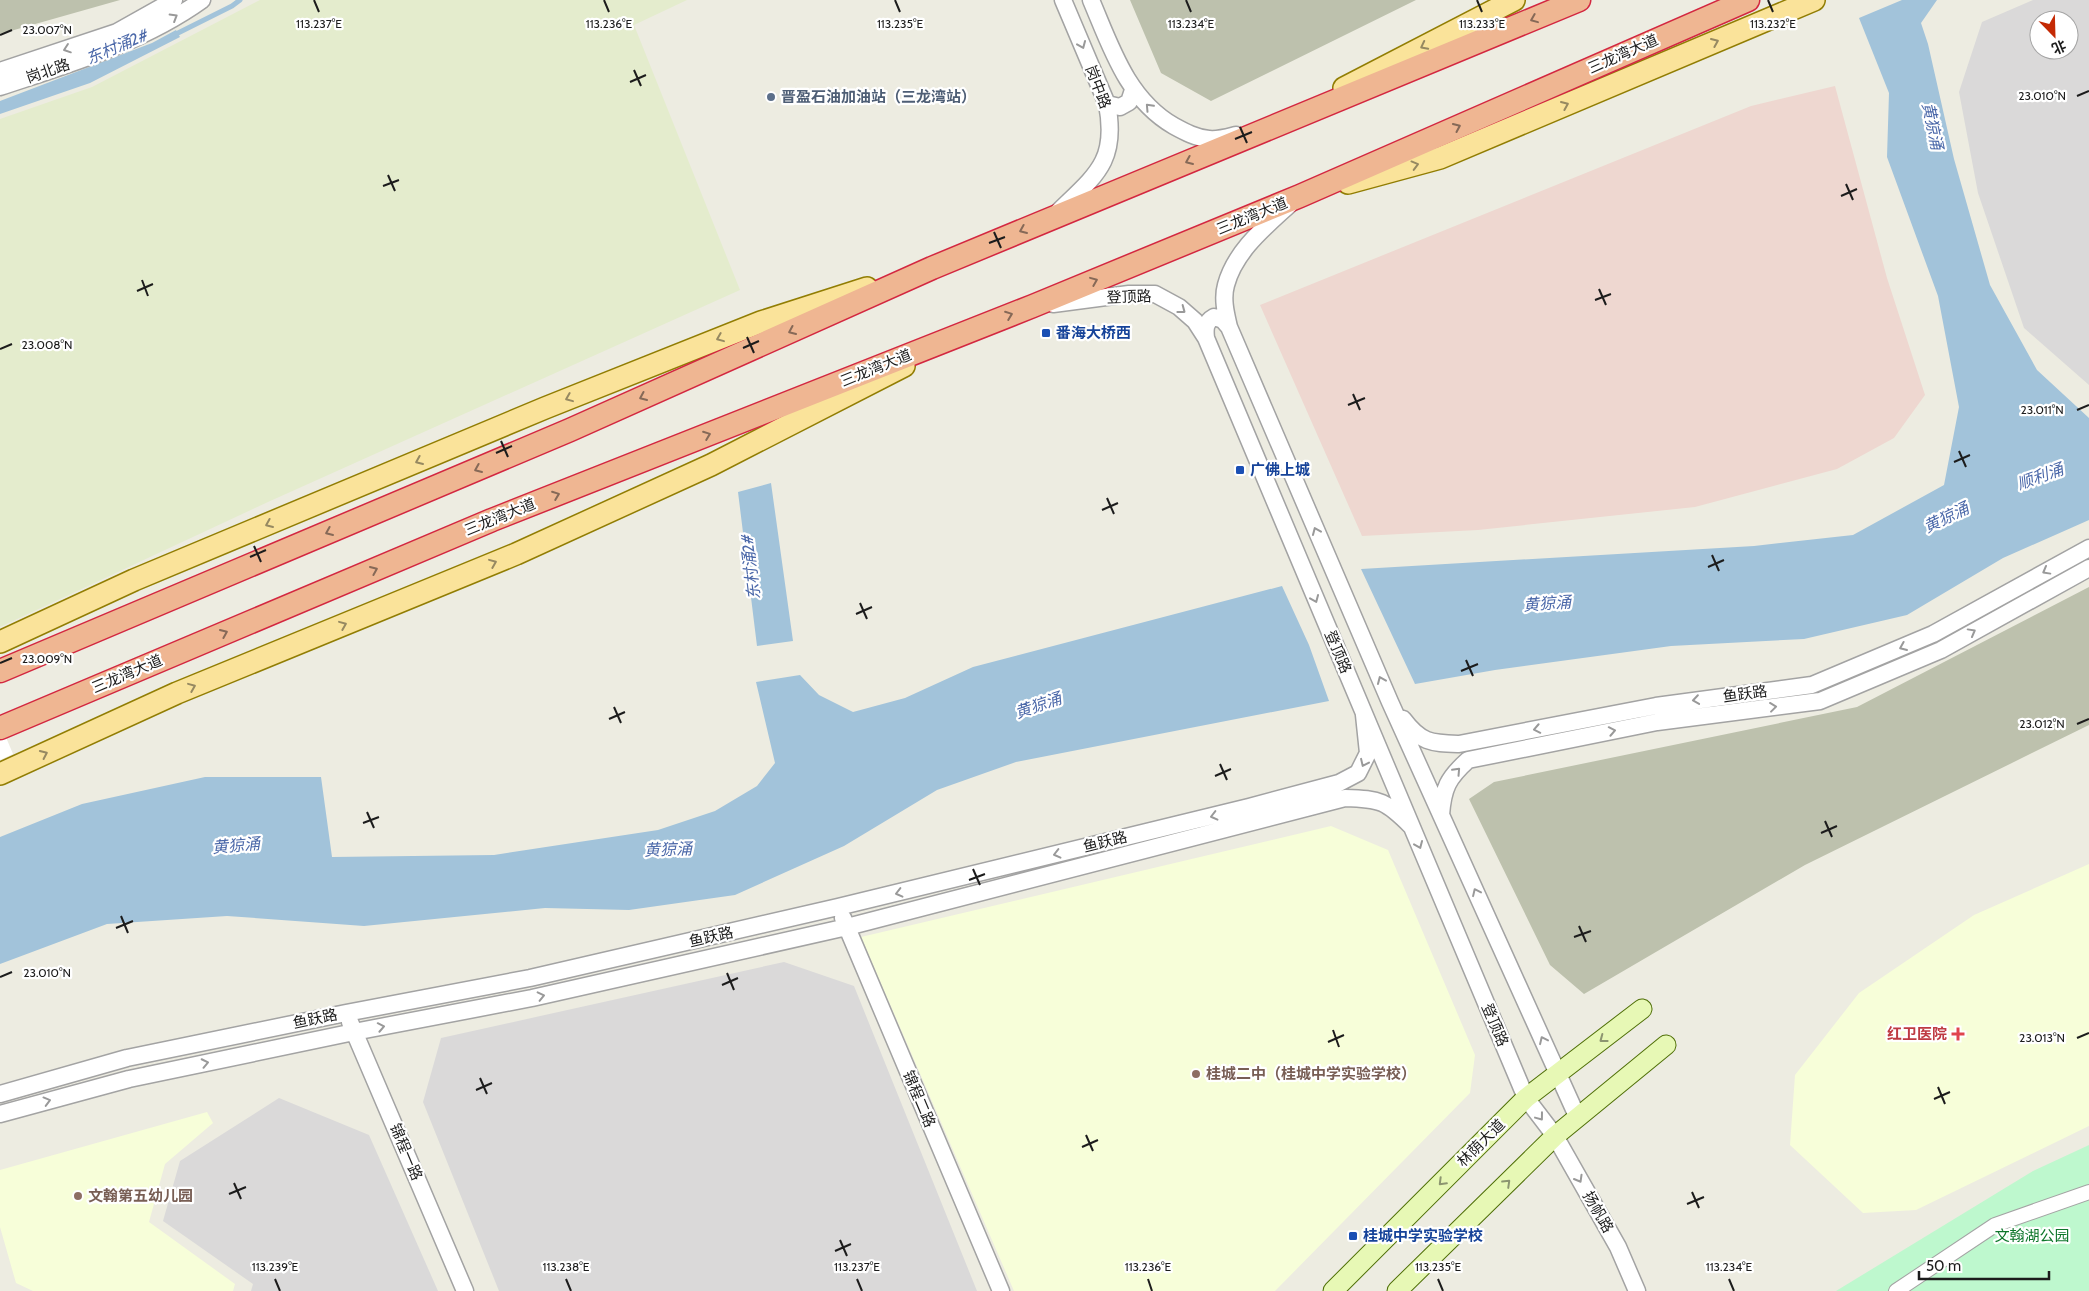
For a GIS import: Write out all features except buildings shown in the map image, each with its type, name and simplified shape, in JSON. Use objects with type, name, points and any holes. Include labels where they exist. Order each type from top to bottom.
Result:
[{"type":"highway","points":[[0,671],[570,430],[932,268],[1579,0]]},
{"type":"highway","name":"三龙湾大道","points":[[1,728],[492,520],[1033,306],[1300,196],[1748,0]]},
{"type":"main road","points":[[1258,132],[1514,0]]},
{"type":"main road","points":[[1300,196],[1440,158],[1814,0]]},
{"type":"main road","points":[[0,642],[134,580],[554,404],[761,322],[932,268]]},
{"type":"main road","points":[[0,774],[176,693],[516,554],[595,518],[710,465],[986,324]]},
{"type":"main road","name":"林荫大道","points":[[1333,1291],[1526,1098],[1642,1009]]},
{"type":"main road","points":[[1397,1291],[1555,1136],[1577,1116],[1666,1045]]},
{"type":"street","name":"岗北路","points":[[0,71],[117,32],[174,0]]},
{"type":"street","name":"岗北路","points":[[0,87],[105,51],[151,31],[202,0]]},
{"type":"street","name":"岗中路","points":[[1053,217],[1097,174],[1106,158],[1110,134],[1107,104],[1063,0]]},
{"type":"street","name":"岗中路","points":[[1090,0],[1120,69],[1133,90],[1159,117],[1188,134],[1210,139],[1258,132]]},
{"type":"street","points":[[1107,104],[1120,107],[1129,102],[1133,90]]},
{"type":"street","name":"登顶路","points":[[1300,196],[1262,230],[1237,258],[1226,286],[1225,307],[1229,328],[1390,702],[1577,1116]]},
{"type":"street","name":"登顶路","points":[[1033,306],[1129,294],[1155,294],[1179,307],[1195,321],[1206,338],[1526,1098],[1555,1136]]},
{"type":"street","points":[[1206,338],[1205,327],[1208,320],[1214,317],[1222,320],[1229,328]]},
{"type":"street","name":"鱼跃路","points":[[1390,702],[1414,734],[1434,744],[1459,744],[1656,706],[1812,685],[1933,634],[2089,548]]},
{"type":"street","name":"鱼跃路","points":[[1441,815],[1443,793],[1452,774],[1468,760],[1657,722],[1820,701],[1941,650],[2089,568]]},
{"type":"street","name":"鱼跃路","points":[[0,1094],[127,1058],[530,978],[838,907],[1249,807],[1338,783],[1358,773],[1368,753],[1364,715]]},
{"type":"street","name":"鱼跃路","points":[[0,1114],[128,1079],[354,1032],[532,998],[847,927],[1345,798],[1368,798],[1390,806],[1411,826]]},
{"type":"street","name":"锦程二路","points":[[838,907],[1000,1291]]},
{"type":"street","name":"锦程一路","points":[[346,1013],[466,1291]]},
{"type":"street","name":"扬帆路","points":[[1555,1136],[1618,1247],[1637,1291]]},
{"type":"street","points":[[1896,1291],[1995,1225],[2089,1192]]},
{"type":"shaded area","points":[[0,0],[120,0],[0,34]]},
{"type":"shaded area","points":[[260,0],[687,0],[634,25],[740,290],[268,502],[0,627],[0,119],[92,87]]},
{"type":"shaded area","points":[[1130,0],[1416,0],[1211,101],[1161,73]]},
{"type":"shaded area","points":[[2033,0],[2089,0],[2089,385],[2024,328],[1978,193],[1959,92],[1982,22]]},
{"type":"shaded area","points":[[1835,86],[1887,278],[1925,395],[1894,438],[1837,469],[1695,507],[1478,530],[1362,536],[1260,305],[1751,106]]},
{"type":"shaded area","points":[[2089,587],[2089,725],[1805,865],[1584,994],[1550,965],[1469,799],[1494,782],[1857,707]]},
{"type":"shaded area","name":"桂城二中（桂城中学实验学校）","points":[[1331,826],[1388,850],[1475,1055],[1470,1093],[1275,1291],[1014,1291],[861,937]]},
{"type":"shaded area","name":"红卫医院","points":[[2089,864],[2089,1126],[1916,1210],[1863,1213],[1790,1145],[1795,1075],[1859,993],[1974,915]]},
{"type":"shaded area","points":[[784,962],[854,986],[977,1291],[499,1291],[423,1102],[441,1038]]},
{"type":"shaded area","points":[[279,1098],[369,1135],[438,1291],[251,1291],[253,1284],[163,1221],[180,1161]]},
{"type":"shaded area","name":"文翰第五幼儿园","points":[[207,1112],[213,1123],[165,1164],[149,1222],[235,1284],[233,1291],[33,1291],[16,1283],[0,1227],[0,1170]]},
{"type":"green space","name":"文翰湖公园","points":[[2089,1145],[2089,1291],[1836,1291],[2033,1171]]},
{"type":"water","points":[[1902,0],[1937,0],[1921,23],[1928,44],[1954,159],[1990,285],[2037,370],[2089,418],[2089,520],[2003,558],[1907,615],[1804,639],[1671,646],[1495,670],[1415,684],[1361,569],[1754,546],[1853,535],[1944,485],[1959,407],[1938,296],[1887,157],[1889,93],[1859,18]]},
{"type":"water","points":[[176,30],[180,37],[90,83],[0,114],[0,101],[152,43]]},
{"type":"water","points":[[771,483],[793,641],[757,646],[738,492]]},
{"type":"water","name":"黄猄涌","points":[[1282,586],[1309,645],[1329,701],[1016,762],[937,790],[844,846],[735,895],[629,910],[545,908],[364,926],[227,916],[107,924],[0,964],[0,837],[82,804],[205,777],[321,777],[332,857],[494,855],[658,830],[715,811],[757,786],[775,763],[756,682],[800,675],[819,695],[853,712],[905,698],[973,667]]},
{"type":"pier","points":[[0,723],[13,754],[0,760]]},
{"type":"waterway","name":"东村涌2#","points":[[172,36],[232,6],[240,0]]},
{"type":"place","name":"晋盈石油加油站（三龙湾站）","points":[[771,97]]},
{"type":"place","name":"番海大桥西","points":[[1046,333]]},
{"type":"place","name":"广佛上城","points":[[1240,470]]},
{"type":"place","name":"红卫医院","points":[[1958,1034]]},
{"type":"place","name":"桂城二中（桂城中学实验学校）","points":[[1196,1074]]},
{"type":"place","name":"文翰第五幼儿园","points":[[78,1196]]},
{"type":"place","name":"桂城中学实验学校","points":[[1353,1236]]},
{"type":"water label","name":"顺利涌","points":[[2040,476]]}]
